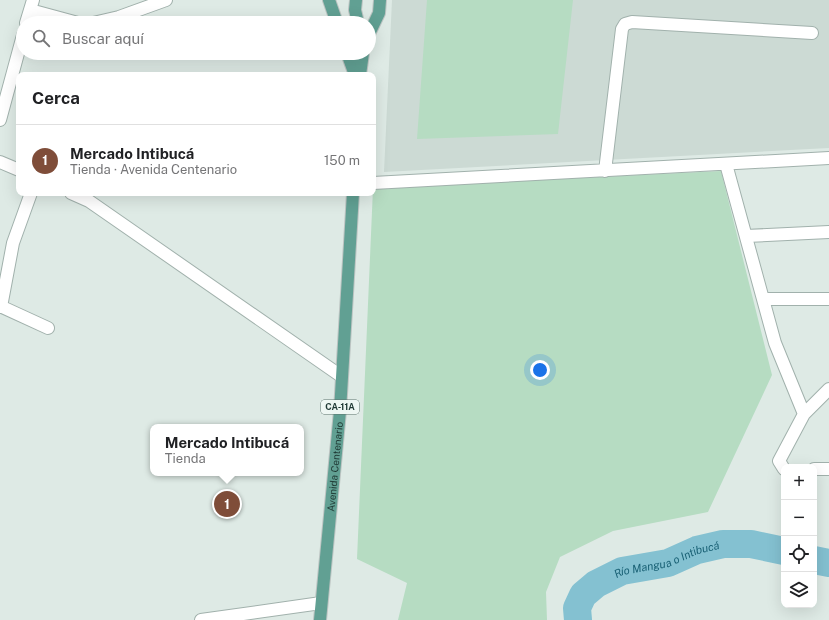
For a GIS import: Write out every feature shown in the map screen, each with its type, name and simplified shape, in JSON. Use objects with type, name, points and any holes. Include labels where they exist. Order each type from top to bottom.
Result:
[{"type":"main road","points":[[329,0],[335,16]]},
{"type":"main road","points":[[356,0],[355,10],[356,16]]},
{"type":"main road","points":[[376,19],[379,13],[380,0]]},
{"type":"main road","points":[[350,60],[354,72]]},
{"type":"main road","points":[[360,72],[362,60]]},
{"type":"main road","name":"Avenida Centenario","points":[[320,620],[340,411],[353,196]]},
{"type":"street","points":[[122,16],[166,0]]},
{"type":"street","points":[[28,16],[31,5],[60,16]]},
{"type":"street","points":[[605,171],[622,29],[626,24],[632,22],[812,33]]},
{"type":"street","points":[[0,120],[16,60]]},
{"type":"street","points":[[376,183],[829,158]]},
{"type":"street","points":[[0,162],[16,169]]},
{"type":"street","points":[[726,164],[764,298],[775,343],[804,414]]},
{"type":"street","points":[[30,196],[13,243],[0,307],[48,328]]},
{"type":"street","points":[[78,196],[89,201],[342,376]]},
{"type":"street","points":[[746,236],[829,232]]},
{"type":"street","points":[[764,298],[829,299]]},
{"type":"street","points":[[781,464],[779,461],[804,414],[829,390]]},
{"type":"street","points":[[817,469],[829,469]]},
{"type":"street","points":[[201,620],[321,603]]},
{"type":"shaded area","points":[[392,0],[829,0],[829,148],[384,172]]},
{"type":"green space","points":[[427,0],[573,0],[558,134],[417,139]]},
{"type":"green space","points":[[721,171],[772,375],[708,512],[613,531],[560,557],[546,592],[547,620],[398,620],[407,583],[357,559],[373,196],[376,196],[376,188]]},
{"type":"waterway","name":"Río Mangua o Intibucá","points":[[578,620],[577,608],[583,595],[596,584],[622,571],[668,563],[697,550],[723,544],[751,544],[781,550]]},
{"type":"waterway","name":"Río Mangua o Intibucá","points":[[817,561],[829,563]]},
{"type":"place","name":"Mercado Intibucá","points":[[227,504]]}]
